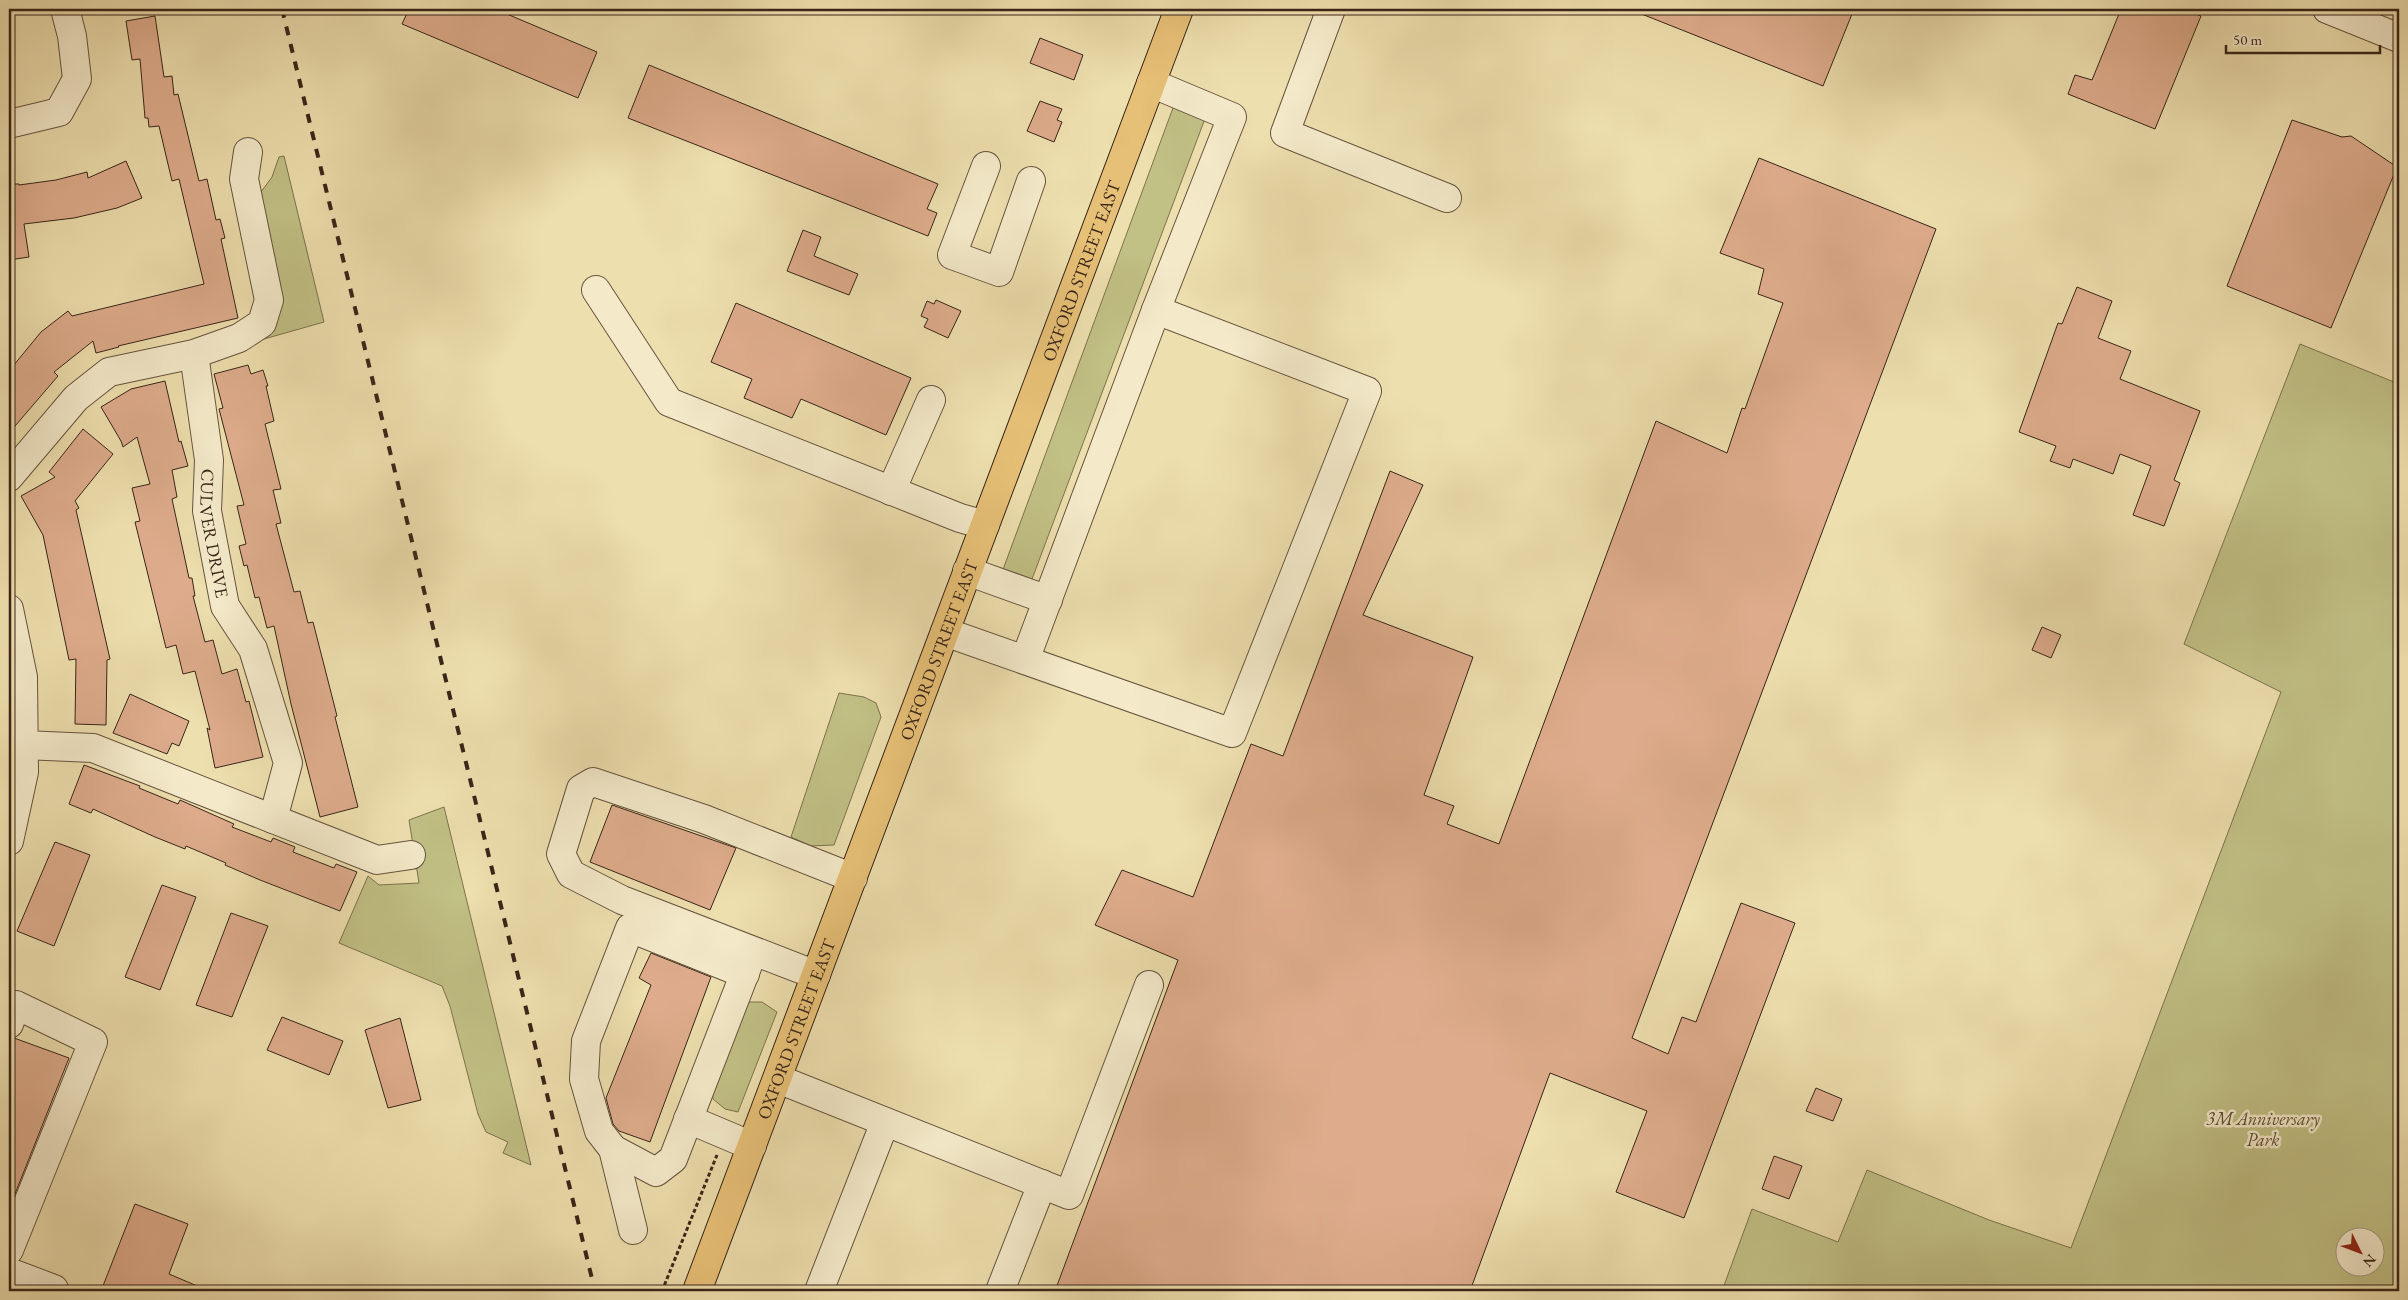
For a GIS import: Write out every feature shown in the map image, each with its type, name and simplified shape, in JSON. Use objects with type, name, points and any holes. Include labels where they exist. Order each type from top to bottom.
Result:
[{"type":"main road","name":"OXFORD STREET EAST","points":[[698,1291],[1179,9]]},
{"type":"street","points":[[9,124],[59,112],[76,79],[72,36],[65,9]]},
{"type":"street","points":[[1332,9],[1285,133],[1447,198]]},
{"type":"street","points":[[2327,9],[2399,38]]},
{"type":"street","points":[[1025,660],[1156,310],[1232,117],[1151,83]]},
{"type":"street","points":[[9,476],[76,398],[109,372],[194,354],[239,338],[262,323],[269,300],[244,179],[248,152]]},
{"type":"street","points":[[986,166],[952,255],[999,272],[1031,181]]},
{"type":"street","points":[[596,290],[669,402],[960,518],[985,525]]},
{"type":"street","points":[[945,632],[1232,733],[1367,391],[1156,310]]},
{"type":"street","name":"CULVER DRIVE","points":[[194,354],[209,460],[207,511],[225,606],[253,649],[288,763],[272,819]]},
{"type":"street","points":[[891,490],[931,400]]},
{"type":"street","points":[[968,572],[1048,600]]},
{"type":"street","points":[[9,609],[23,677],[24,745],[24,772],[9,841]]},
{"type":"street","points":[[24,745],[93,748],[377,860],[411,855]]},
{"type":"street","points":[[749,962],[571,874],[561,854],[581,789],[593,782],[704,819],[853,878]]},
{"type":"street","points":[[749,962],[674,1159],[656,1172],[613,1149],[599,1131],[584,1079],[586,1040],[630,928],[749,962],[816,974]]},
{"type":"street","points":[[778,1079],[1069,1195],[1149,985]]},
{"type":"street","points":[[9,1024],[16,1005],[93,1042],[9,1250]]},
{"type":"street","points":[[688,1119],[752,1146]]},
{"type":"street","points":[[819,1291],[885,1122]]},
{"type":"street","points":[[613,1149],[633,1230]]},
{"type":"street","points":[[1000,1291],[1042,1184]]},
{"type":"street","points":[[9,1272],[54,1289]]},
{"type":"path","points":[[662,1291],[717,1154]]},
{"type":"green space","points":[[1177,97],[1209,108],[1032,579],[1017,581],[1001,575]]},
{"type":"green space","points":[[284,156],[324,322],[264,339],[276,321],[258,196],[272,177],[279,157]]},
{"type":"green space","name":"3M Anniversary Park","points":[[2300,344],[2399,384],[2399,1291],[1722,1291],[1752,1209],[1838,1242],[1867,1170],[1989,1220],[2071,1248],[2281,692],[2184,644]]},
{"type":"green space","points":[[839,693],[864,697],[876,703],[881,717],[834,845],[811,846],[791,837]]},
{"type":"green space","points":[[444,807],[531,1165],[503,1153],[508,1142],[486,1132],[478,1114],[450,1006],[442,986],[339,943],[368,876],[379,885],[419,883],[409,820]]},
{"type":"green space","points":[[749,1002],[762,1002],[777,1012],[738,1112],[725,1109],[713,1099],[712,1089],[741,1009]]},
{"type":"building","points":[[409,9],[495,9],[597,52],[578,98],[402,24]]},
{"type":"building","points":[[1629,9],[1854,9],[1823,86]]},
{"type":"building","points":[[2121,9],[2181,9],[2201,16],[2155,129],[2068,94],[2075,75],[2092,80]]},
{"type":"building","points":[[155,16],[164,77],[172,76],[174,95],[178,94],[199,181],[207,179],[216,220],[220,219],[225,238],[221,239],[238,318],[118,346],[96,353],[93,341],[54,372],[58,376],[9,433],[9,371],[41,332],[68,311],[72,316],[204,284],[179,179],[172,181],[159,126],[149,127],[148,118],[145,118],[140,59],[132,60],[126,21]]},
{"type":"building","points":[[1040,38],[1083,55],[1074,80],[1030,63]]},
{"type":"building","points":[[649,65],[938,184],[927,209],[937,213],[928,236],[628,118]]},
{"type":"building","points":[[1040,101],[1062,109],[1057,120],[1062,122],[1054,142],[1027,131]]},
{"type":"building","points":[[2292,120],[2342,137],[2351,136],[2397,167],[2331,328],[2227,286]]},
{"type":"building","points":[[1759,158],[1936,229],[1632,1038],[1668,1054],[1682,1017],[1696,1022],[1741,903],[1795,923],[1684,1218],[1616,1192],[1647,1111],[1550,1073],[1470,1291],[1055,1291],[1178,960],[1095,925],[1122,870],[1193,897],[1251,744],[1283,756],[1390,471],[1423,485],[1363,615],[1473,657],[1424,795],[1454,806],[1447,824],[1499,844],[1656,421],[1727,453],[1742,408],[1745,409],[1783,303],[1758,294],[1764,269],[1720,253]]},
{"type":"building","points":[[126,161],[142,198],[117,208],[74,218],[24,224],[29,257],[9,260],[9,184],[19,185],[56,180],[87,172],[88,178]]},
{"type":"building","points":[[803,230],[821,237],[814,256],[858,274],[849,295],[787,271]]},
{"type":"building","points":[[2077,287],[2112,301],[2098,338],[2131,351],[2120,379],[2200,411],[2174,480],[2180,483],[2164,526],[2133,515],[2151,466],[2120,454],[2113,474],[2073,459],[2070,468],[2050,461],[2056,446],[2019,432],[2058,323],[2062,324]]},
{"type":"building","points":[[936,300],[961,311],[948,338],[924,327],[928,319],[921,316],[927,301],[934,304]]},
{"type":"building","points":[[736,303],[911,378],[886,435],[801,399],[792,418],[744,398],[752,379],[711,362]]},
{"type":"building","points":[[248,365],[251,374],[263,370],[268,386],[266,386],[274,421],[265,424],[281,489],[273,490],[281,523],[276,524],[294,592],[300,591],[308,623],[313,622],[358,807],[320,817],[291,704],[274,626],[267,628],[259,597],[255,598],[247,565],[244,566],[239,546],[246,544],[237,506],[244,505],[219,409],[223,408],[214,374]]},
{"type":"building","points":[[165,381],[179,442],[181,441],[188,466],[172,470],[177,497],[172,499],[189,578],[192,578],[195,596],[193,596],[205,642],[213,640],[222,674],[237,669],[246,702],[249,701],[263,757],[215,768],[207,728],[210,730],[195,671],[183,674],[176,645],[166,648],[135,522],[140,521],[132,488],[150,484],[137,437],[123,447],[101,407],[131,389]]},
{"type":"building","points":[[83,429],[113,454],[75,501],[79,508],[76,510],[110,659],[107,660],[106,725],[75,724],[76,659],[69,660],[43,535],[21,496],[55,477],[49,472]]},
{"type":"building","points":[[2042,627],[2061,635],[2051,658],[2032,650]]},
{"type":"building","points":[[130,694],[189,721],[179,746],[172,743],[167,754],[113,733]]},
{"type":"building","points":[[84,765],[140,786],[139,788],[178,804],[180,800],[234,824],[232,827],[271,842],[273,838],[295,847],[293,852],[334,868],[336,864],[357,872],[340,911],[260,880],[186,846],[185,849],[155,837],[93,809],[91,813],[69,804]]},
{"type":"building","points":[[612,805],[736,848],[710,910],[590,862]]},
{"type":"building","points":[[55,842],[90,855],[54,946],[17,931]]},
{"type":"building","points":[[162,885],[196,897],[160,990],[125,977]]},
{"type":"building","points":[[231,913],[268,926],[232,1017],[196,1005]]},
{"type":"building","points":[[651,953],[711,977],[650,1142],[619,1131],[613,1124],[606,1098],[651,985],[639,978]]},
{"type":"building","points":[[282,1017],[343,1041],[329,1075],[267,1050]]},
{"type":"building","points":[[400,1018],[421,1100],[388,1108],[365,1030]]},
{"type":"building","points":[[14,1038],[69,1058],[9,1209],[9,1047]]},
{"type":"building","points":[[1816,1088],[1842,1099],[1833,1121],[1806,1111]]},
{"type":"building","points":[[1774,1156],[1802,1166],[1789,1199],[1762,1189]]},
{"type":"building","points":[[135,1204],[188,1224],[169,1274],[209,1291],[101,1291]]},
{"type":"railway","points":[[282,9],[595,1291]]}]
